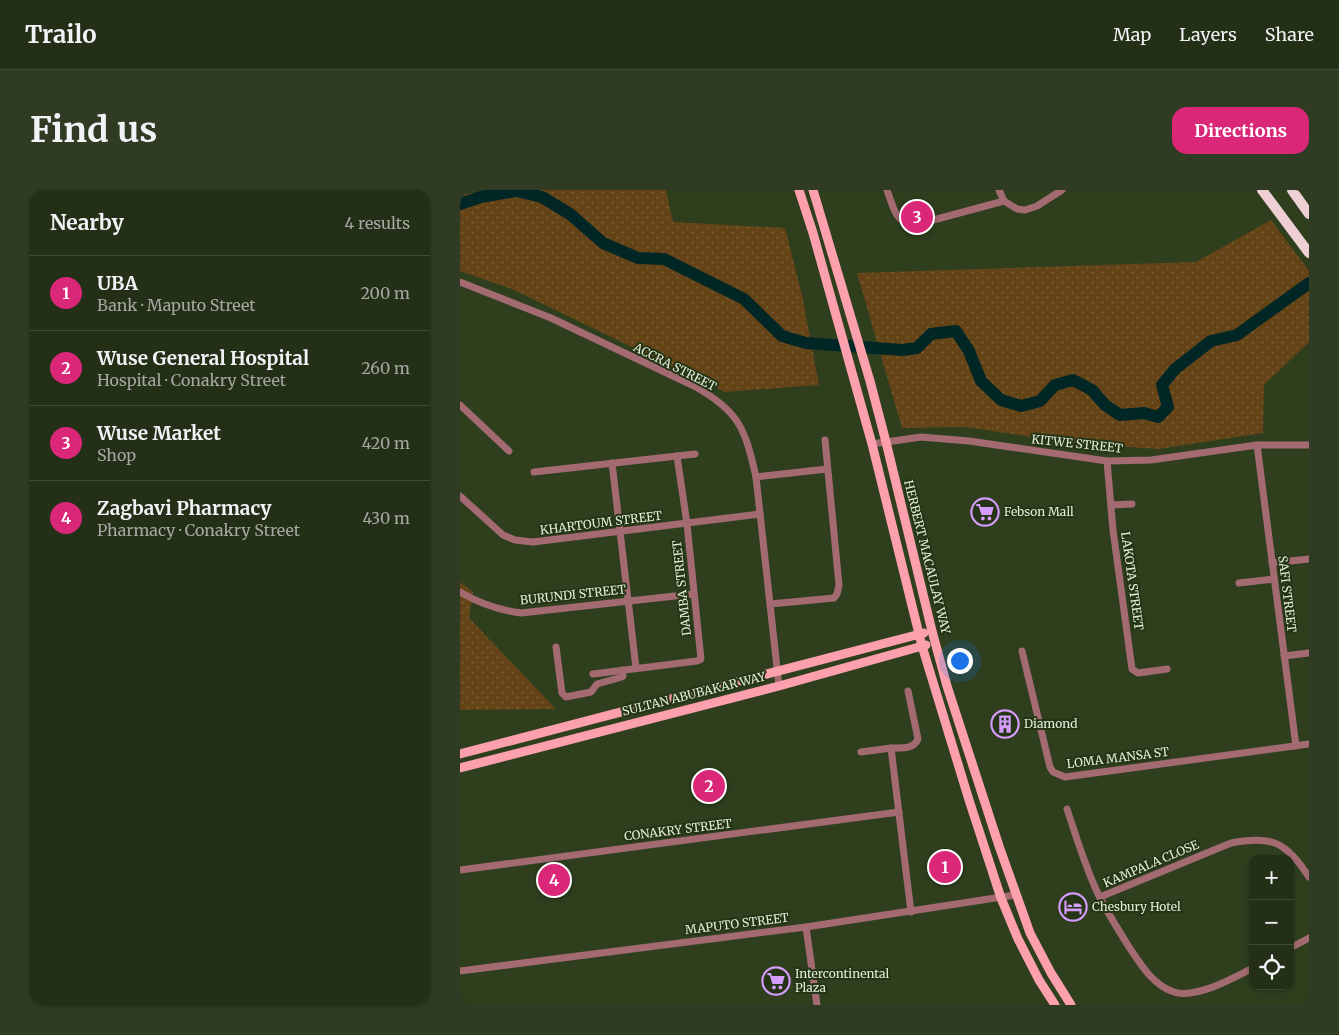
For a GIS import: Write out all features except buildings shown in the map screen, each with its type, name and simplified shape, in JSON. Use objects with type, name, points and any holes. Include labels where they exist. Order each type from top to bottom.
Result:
[{"type":"highway","points":[[1262,190],[1309,253]]},
{"type":"highway","points":[[1292,190],[1307,211]]},
{"type":"main road","points":[[799,190],[813,233],[872,444],[918,635],[969,800],[1001,898],[1022,947],[1039,980],[1055,1005]]},
{"type":"main road","name":"HERBERT MACAULAY WAY","points":[[813,190],[870,381],[934,643],[982,796],[1030,934],[1071,1005]]},
{"type":"main road","name":"SULTAN ABUBAKAR WAY","points":[[460,754],[932,631]]},
{"type":"main road","name":"SULTAN ABUBAKAR WAY","points":[[460,768],[779,686],[934,643]]},
{"type":"street","points":[[887,190],[901,222],[911,226],[1004,201]]},
{"type":"street","points":[[999,190],[1004,201],[1017,209],[1025,210],[1037,206],[1062,190]]},
{"type":"street","name":"ACCRA STREET","points":[[460,282],[550,318],[694,386],[711,395],[728,409],[741,426],[748,444],[756,476],[779,686]]},
{"type":"street","points":[[460,404],[509,451]]},
{"type":"street","name":"KITWE STREET","points":[[872,444],[921,437],[969,441],[1108,461],[1151,460],[1257,445],[1309,446]]},
{"type":"street","points":[[770,604],[834,598],[837,594],[838,585],[825,440]]},
{"type":"street","name":"SAFI STREET","points":[[1257,445],[1296,746]]},
{"type":"street","points":[[534,472],[695,454]]},
{"type":"street","name":"DAMBA STREET","points":[[636,668],[697,661],[701,659],[702,655],[677,456]]},
{"type":"street","name":"LAKOTA STREET","points":[[1108,461],[1111,505],[1132,669],[1138,672],[1167,669]]},
{"type":"street","points":[[593,674],[636,668],[612,463]]},
{"type":"street","points":[[756,476],[827,469]]},
{"type":"street","name":"KHARTOUM STREET","points":[[460,496],[504,536],[514,540],[533,542],[760,514]]},
{"type":"street","points":[[1111,505],[1132,504]]},
{"type":"street","points":[[1272,563],[1309,559]]},
{"type":"street","points":[[1239,583],[1274,579]]},
{"type":"street","name":"BURUNDI STREET","points":[[460,592],[478,603],[521,613],[693,594]]},
{"type":"street","points":[[556,648],[562,693],[566,697],[591,692],[596,684],[622,677],[622,670]]},
{"type":"street","name":"LOMA MANSA ST","points":[[1022,651],[1050,767],[1059,775],[1065,777],[1309,744]]},
{"type":"street","points":[[1284,656],[1309,653]]},
{"type":"street","points":[[861,752],[914,745],[918,739],[908,691]]},
{"type":"street","points":[[891,748],[911,912]]},
{"type":"street","points":[[1068,809],[1083,856],[1100,898]]},
{"type":"street","name":"CONAKRY STREET","points":[[460,870],[899,812]]},
{"type":"street","name":"KAMPALA CLOSE","points":[[1249,970],[1222,985],[1202,991],[1174,992],[1156,982],[1140,964],[1100,898],[1231,843],[1249,839],[1268,840],[1285,848],[1300,863],[1309,877]]},
{"type":"street","name":"MAPUTO STREET","points":[[460,971],[806,927],[1015,895]]},
{"type":"street","points":[[806,927],[817,1005]]},
{"type":"street","points":[[1294,946],[1309,938]]},
{"type":"shaded area","points":[[497,190],[666,190],[673,222],[785,228],[802,295],[819,385],[725,392],[514,290],[460,271],[460,195]]},
{"type":"shaded area","points":[[1271,220],[1309,271],[1309,342],[1264,385],[1263,433],[1158,449],[1073,443],[965,427],[902,428],[857,273],[1196,262]]},
{"type":"shaded area","points":[[460,582],[473,592],[469,618],[556,709],[460,710]]},
{"type":"waterway","points":[[460,204],[481,197],[516,191],[542,197],[570,214],[603,243],[638,258],[664,259],[744,299],[782,336],[806,343],[902,350],[917,348],[931,334],[956,331],[969,351],[981,381],[1001,400],[1021,406],[1040,401],[1055,385],[1073,380],[1092,390],[1105,405],[1120,415],[1144,413],[1158,417],[1168,407],[1162,385],[1175,369],[1211,341],[1237,335],[1309,283]]},
{"type":"place","name":"Wuse Market","points":[[917,217]]},
{"type":"place","name":"Febson Mall","points":[[985,512]]},
{"type":"place","name":"Diamond","points":[[1005,724]]},
{"type":"place","name":"Wuse General Hospital","points":[[709,786]]},
{"type":"place","name":"UBA","points":[[945,867]]},
{"type":"place","name":"Zagbavi Pharmacy","points":[[554,880]]},
{"type":"place","name":"Chesbury Hotel","points":[[1073,907]]},
{"type":"place","name":"Intercontinental Plaza","points":[[776,981]]}]
